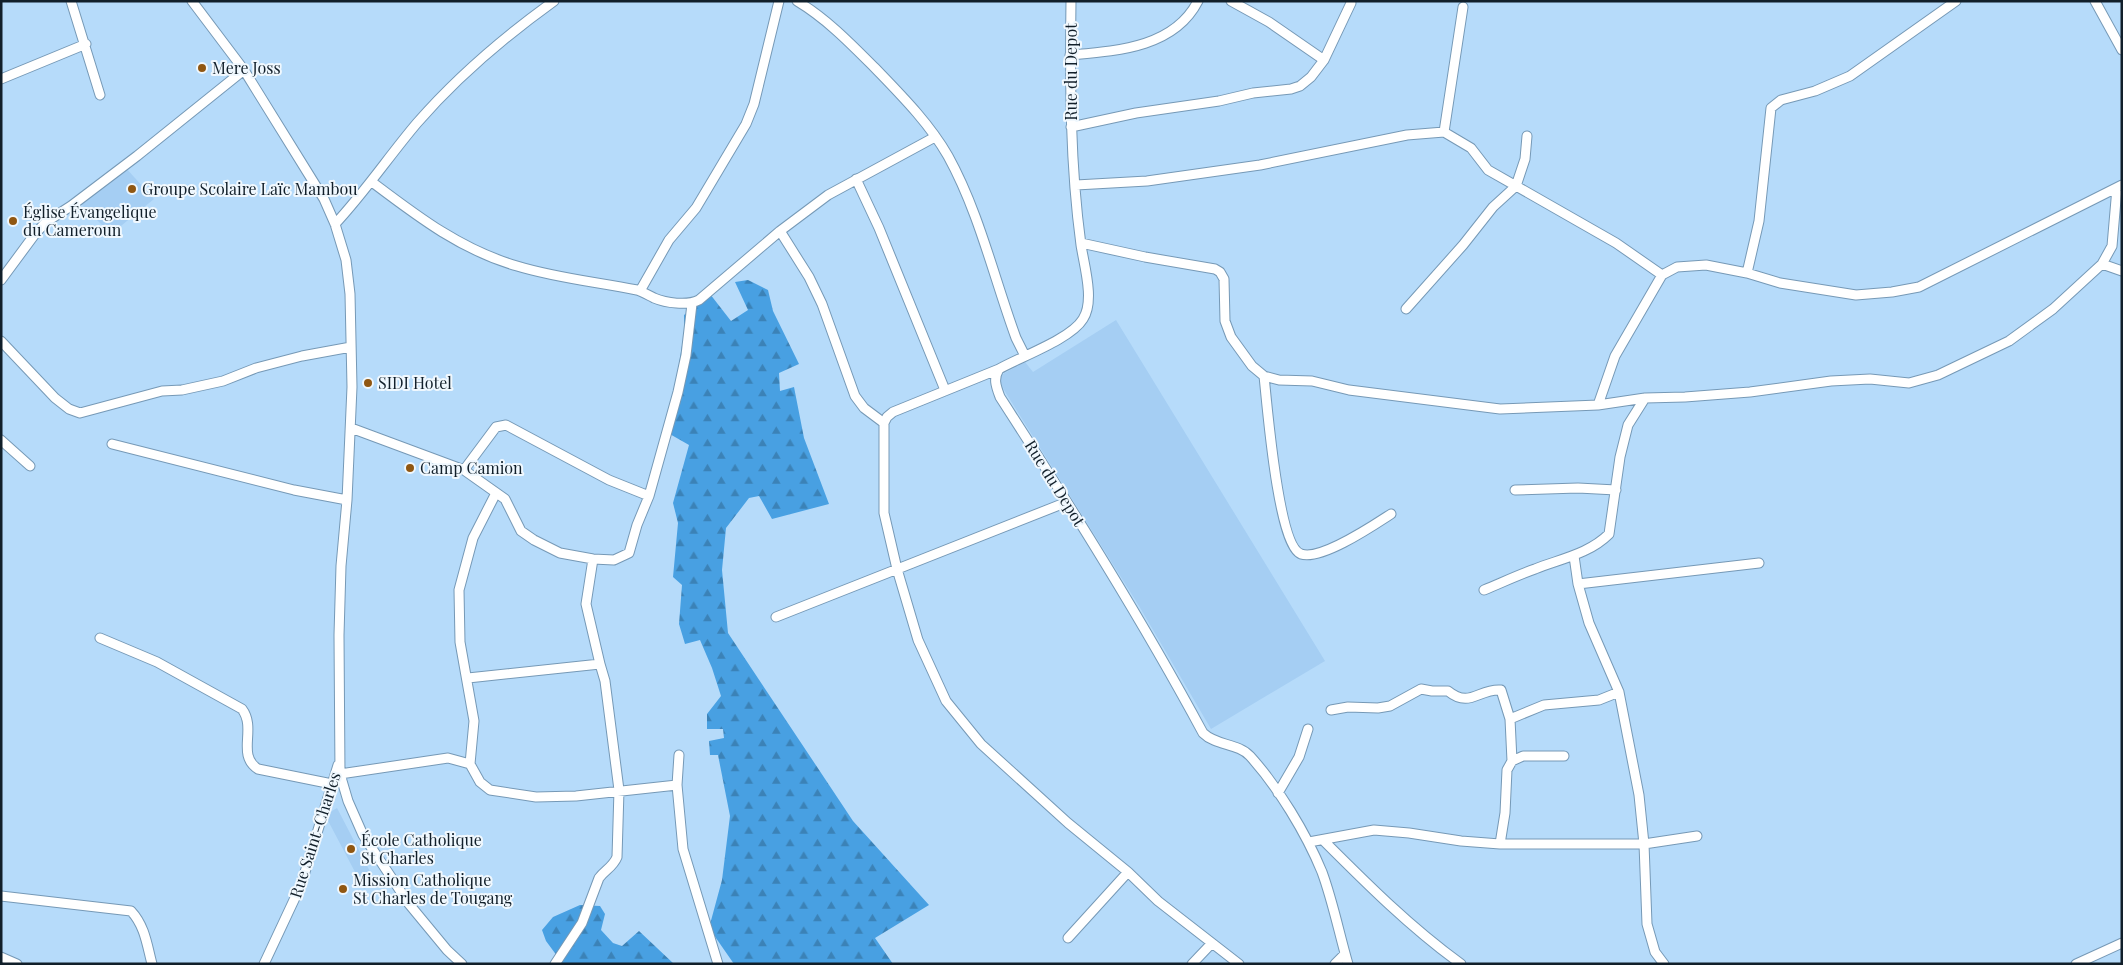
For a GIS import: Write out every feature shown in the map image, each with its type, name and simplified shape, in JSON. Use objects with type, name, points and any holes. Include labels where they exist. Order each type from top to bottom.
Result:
[{"type":"street","points":[[71,1],[86,44],[100,95]]},
{"type":"street","points":[[192,1],[244,70],[324,199],[335,224],[346,260],[350,294],[352,347],[348,500],[341,566],[338,635],[340,774],[348,801],[363,835],[409,904],[447,950],[462,964]]},
{"type":"street","points":[[335,224],[372,182],[416,124],[465,73],[516,29],[554,1]]},
{"type":"street","points":[[640,291],[668,240],[696,208],[746,124],[754,104],[779,1]]},
{"type":"street","points":[[797,1],[815,12],[852,45],[905,100],[948,155],[966,192],[1016,338],[1025,356]]},
{"type":"street","name":"Rue du Depot","points":[[1070,1],[1070,127],[1088,294],[1087,312],[1083,321],[1076,328],[998,369],[995,376],[995,384],[1000,397],[1166,664],[1203,733],[1210,739],[1242,750],[1249,755],[1278,793],[1309,842],[1322,873],[1348,964]]},
{"type":"street","points":[[1070,55],[1112,51],[1140,45],[1163,36],[1180,23],[1198,1]]},
{"type":"street","points":[[1231,1],[1269,22],[1324,60]]},
{"type":"street","points":[[1747,273],[1759,221],[1771,108],[1781,100],[1815,91],[1850,76],[1956,1]]},
{"type":"street","points":[[2096,1],[2122,50]]},
{"type":"street","points":[[1070,127],[1136,112],[1219,101],[1253,93],[1291,89],[1300,86],[1311,77],[1324,60],[1351,3]]},
{"type":"street","points":[[1444,132],[1461,32],[1463,8]]},
{"type":"street","points":[[1,79],[86,44]]},
{"type":"street","points":[[1,280],[46,222],[71,206],[137,156],[244,70]]},
{"type":"street","points":[[1076,185],[1147,181],[1260,164],[1407,135],[1444,132],[1471,148],[1488,170],[1616,243],[1662,276]]},
{"type":"street","points":[[1406,309],[1464,245],[1493,207],[1516,186],[1525,159],[1527,136]]},
{"type":"street","points":[[372,182],[430,225],[469,248],[516,266],[564,278],[640,291],[656,299],[692,304],[780,231],[828,195],[856,178],[935,137]]},
{"type":"street","points":[[856,178],[879,228],[945,390]]},
{"type":"street","points":[[1598,405],[1615,356],[1662,276],[1677,267],[1706,265],[1747,273],[1780,283],[1856,295],[1892,292],[1919,286],[2119,187]]},
{"type":"street","points":[[1081,243],[1145,257],[1215,269],[1220,272],[1224,279],[1225,321],[1231,337],[1252,366],[1264,376],[1279,380],[1312,381],[1349,390],[1500,410],[1598,405],[1645,398],[1750,392],[1830,381],[1870,379],[1910,383],[1931,377],[2008,341],[2054,309],[2102,264],[2112,246],[2119,187]]},
{"type":"street","points":[[780,231],[809,277],[822,304],[855,396],[864,408],[884,424]]},
{"type":"street","points":[[2102,264],[2122,271]]},
{"type":"street","points":[[351,428],[464,470],[505,499],[521,531],[534,540],[560,553],[593,559],[614,560],[629,553],[637,525],[649,496],[678,392],[686,354],[692,304]]},
{"type":"street","points":[[1,341],[55,398],[69,409],[80,413],[162,391],[182,390],[223,380],[256,368],[302,356],[352,347]]},
{"type":"street","points":[[998,369],[893,412],[887,417],[884,424],[884,513],[918,640],[946,701],[981,744],[1068,823],[1128,872],[1158,901],[1238,964]]},
{"type":"street","points":[[1264,376],[1278,497],[1292,544],[1298,552],[1303,555],[1320,552],[1344,543],[1391,514]]},
{"type":"street","points":[[1484,590],[1536,568],[1574,556],[1602,541],[1609,534],[1620,457],[1628,425],[1645,398]]},
{"type":"street","points":[[464,470],[496,427],[506,425],[609,480],[649,496]]},
{"type":"street","points":[[1,440],[30,466]]},
{"type":"street","points":[[112,444],[294,490],[348,500]]},
{"type":"street","points":[[1515,490],[1578,488],[1616,490]]},
{"type":"street","points":[[496,493],[473,538],[459,590],[460,642],[468,678],[474,721],[470,764],[480,782],[490,790],[536,798],[576,796],[677,785]]},
{"type":"street","points":[[776,617],[1067,502]]},
{"type":"street","points":[[1574,556],[1578,584],[1589,623],[1619,692],[1639,795],[1644,844],[1647,924],[1655,952],[1664,964]]},
{"type":"street","points":[[555,964],[582,924],[599,878],[613,867],[618,858],[619,790],[606,681],[600,664],[586,604],[593,559]]},
{"type":"street","points":[[1578,584],[1760,563]]},
{"type":"street","points":[[100,638],[157,662],[242,709],[247,715],[249,728],[246,750],[252,766],[258,769],[332,784]]},
{"type":"street","points":[[468,678],[600,664]]},
{"type":"street","points":[[1331,710],[1348,707],[1378,708],[1390,706],[1421,689],[1448,691],[1455,697],[1469,699],[1501,690],[1510,719],[1512,761],[1507,770],[1505,812],[1500,844]]},
{"type":"street","points":[[1510,719],[1544,705],[1599,700],[1619,692]]},
{"type":"street","points":[[1278,793],[1299,757],[1308,729]]},
{"type":"street","points":[[679,756],[677,785],[683,848],[718,964]]},
{"type":"street","points":[[1512,761],[1523,756],[1564,756]]},
{"type":"street","points":[[340,774],[448,758],[470,764]]},
{"type":"street","name":"Rue Saint-Charles","points":[[264,964],[301,885],[339,761]]},
{"type":"street","points":[[1309,842],[1374,830],[1500,844],[1644,844],[1697,836]]},
{"type":"street","points":[[1323,840],[1390,906],[1429,941],[1461,964]]},
{"type":"street","points":[[1068,938],[1128,872]]},
{"type":"street","points":[[1,896],[131,911],[139,919],[144,931],[152,964]]},
{"type":"street","points":[[1192,964],[1212,943]]},
{"type":"street","points":[[2076,964],[2122,943]]},
{"type":"street","points":[[1335,964],[1345,954]]},
{"type":"street","points":[[1,957],[17,964]]},
{"type":"shaded area","points":[[125,167],[154,199],[111,234],[80,203]]},
{"type":"shaded area","points":[[1116,320],[1325,661],[1211,729],[1139,606],[1004,390],[1000,380],[1001,375],[1025,362],[1033,372]]},
{"type":"shaded area","name":"École Catholique St Charles","points":[[337,808],[376,883],[364,889],[325,815]]},
{"type":"green space","points":[[748,280],[768,290],[773,311],[799,364],[779,373],[780,391],[794,387],[804,438],[829,504],[772,519],[759,496],[749,498],[726,528],[722,570],[728,633],[853,821],[929,905],[875,938],[893,964],[734,964],[709,928],[722,880],[730,816],[718,755],[710,755],[709,741],[724,738],[723,729],[707,729],[707,714],[721,696],[700,640],[685,644],[679,624],[682,585],[673,577],[678,523],[673,503],[689,445],[668,433],[684,333],[684,315],[710,294],[731,321],[748,310],[735,282]]},
{"type":"green space","points":[[580,905],[600,906],[605,914],[601,930],[613,943],[622,946],[639,931],[674,964],[563,964],[546,941],[542,930],[553,917]]},
{"type":"place","name":"Mere Joss","points":[[202,68]]},
{"type":"place","name":"Groupe Scolaire Laïc Mambou","points":[[132,189]]},
{"type":"place","name":"Église Évangelique du Cameroun","points":[[13,221]]},
{"type":"place","name":"SIDI Hotel","points":[[368,383]]},
{"type":"place","name":"Camp Camion","points":[[410,468]]},
{"type":"place","name":"École Catholique St Charles","points":[[351,849]]},
{"type":"place","name":"Mission Catholique St Charles de Tougang","points":[[343,889]]}]
